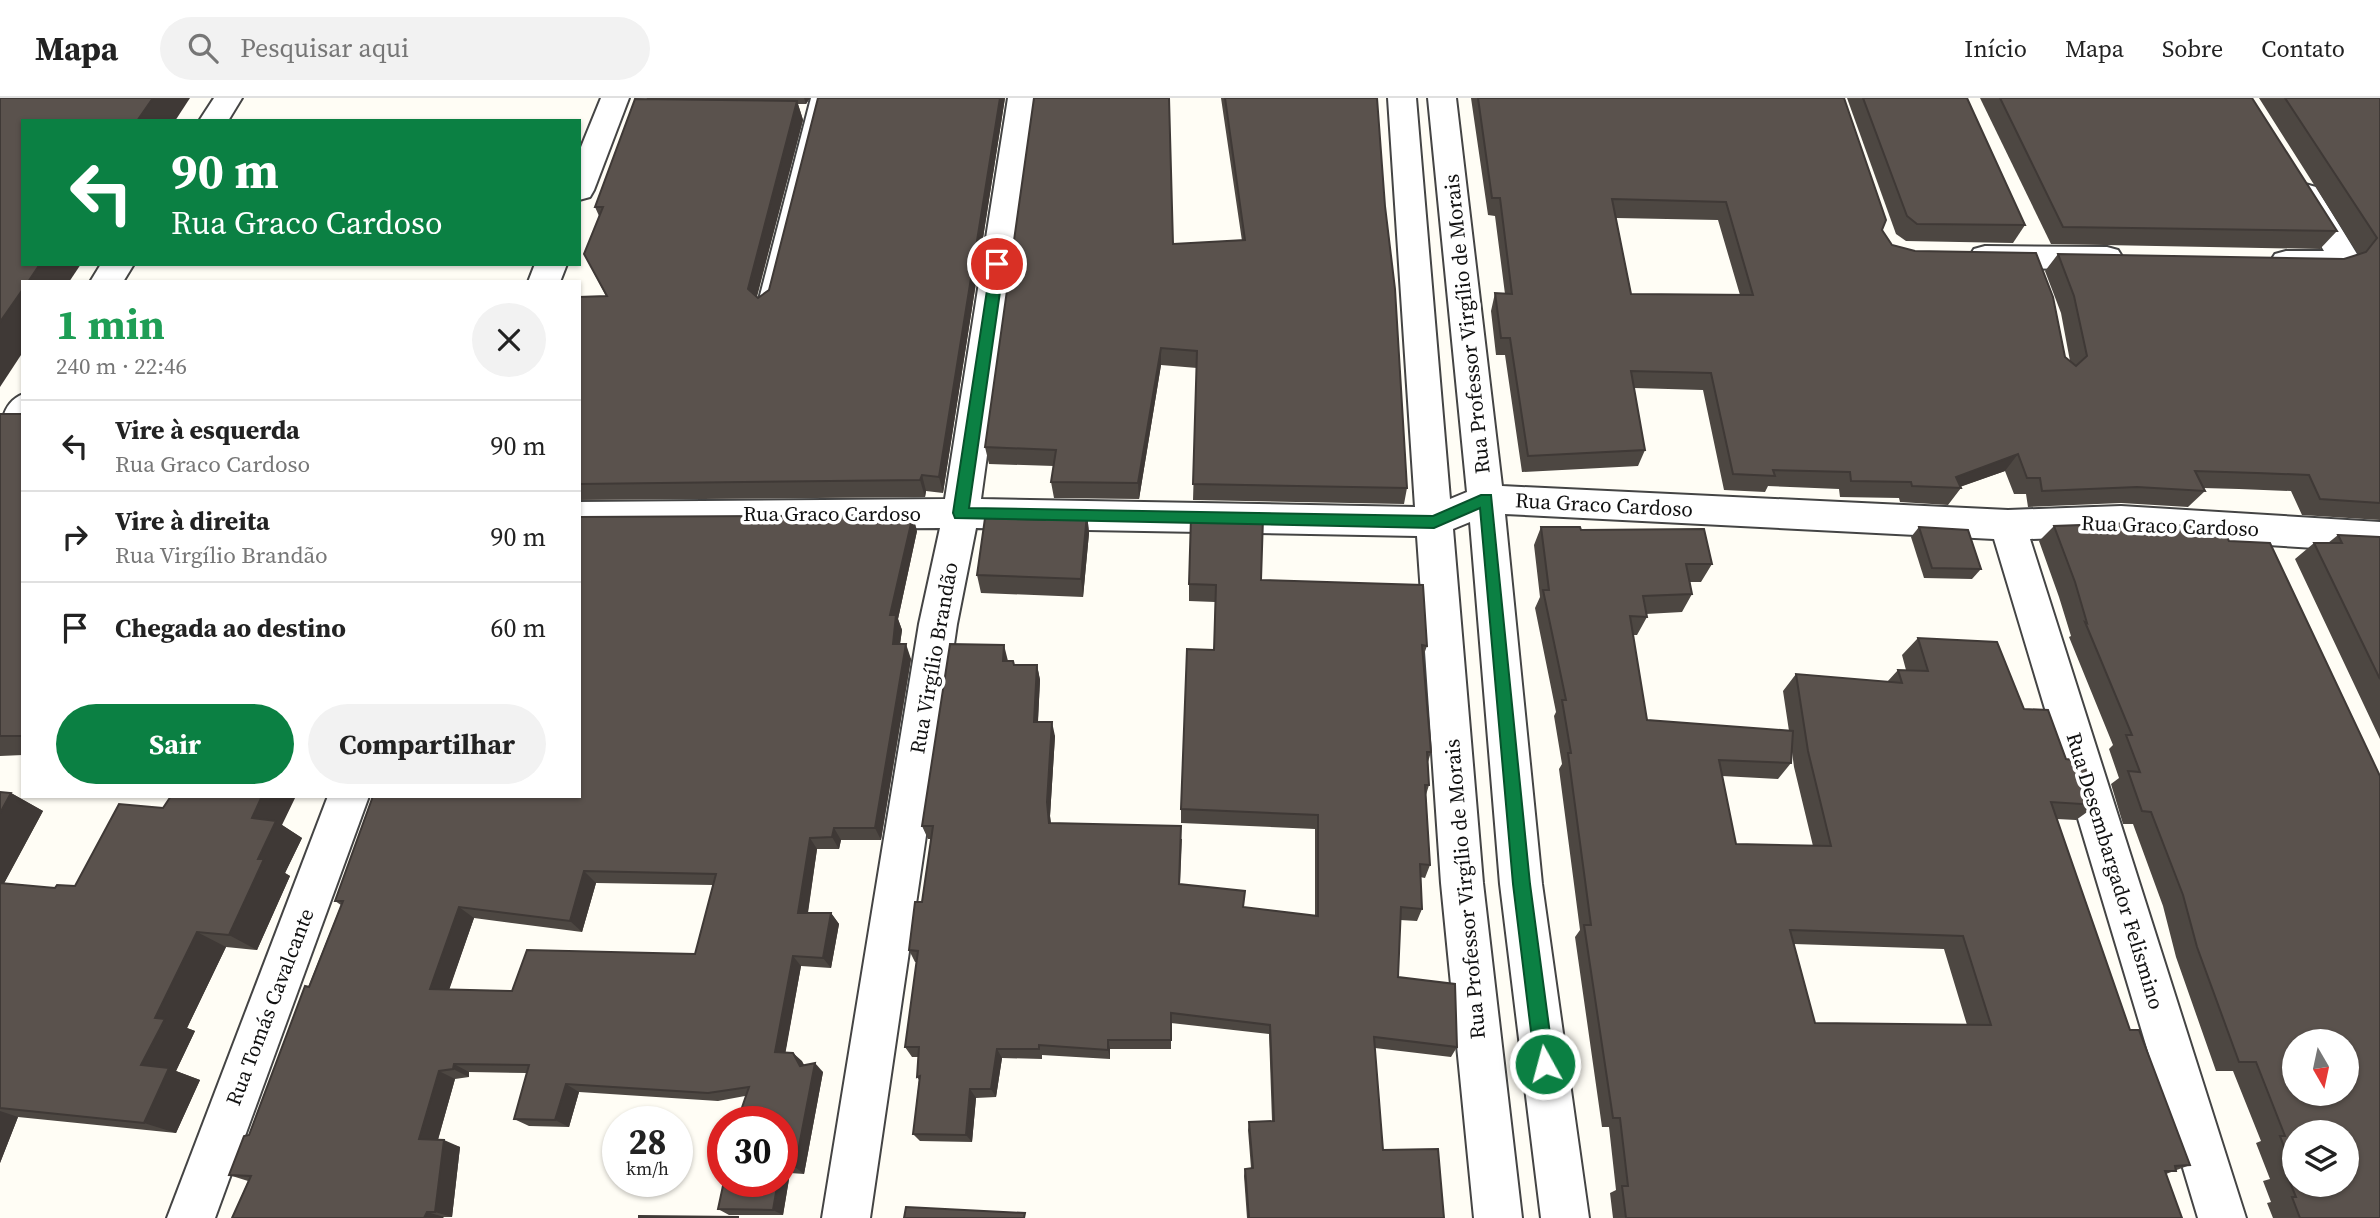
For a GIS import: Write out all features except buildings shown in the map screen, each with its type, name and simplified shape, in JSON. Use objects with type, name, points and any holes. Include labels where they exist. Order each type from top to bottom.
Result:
[{"type":"street","points":[[214,119],[228,98]]},
{"type":"street","name":"Rua Virgílio Brandão","points":[[846,1218],[938,624],[961,513],[1021,98]]},
{"type":"street","name":"Rua Professor Virgílio de Morais","points":[[1402,98],[1462,883],[1498,1218]]},
{"type":"street","name":"Rua Professor Virgílio de Morais","points":[[1442,98],[1486,499],[1521,884],[1565,1218]]},
{"type":"street","points":[[581,185],[616,106]]},
{"type":"street","points":[[2258,261],[2327,263],[2341,254],[2287,167]]},
{"type":"street","points":[[1959,256],[2032,254],[2134,259]]},
{"type":"street","points":[[0,442],[21,410]]},
{"type":"street","name":"Rua Graco Cardoso","points":[[581,516],[961,513],[1434,522],[1486,499],[2008,525],[2122,521],[2380,537]]},
{"type":"street","name":"Rua Desembargador Felismino","points":[[2008,525],[2222,1218]]},
{"type":"street","points":[[2259,529],[2277,566]]},
{"type":"street","name":"Rua Tomás Cavalcante","points":[[191,1218],[348,798]]},
{"type":"street","points":[[1462,883],[1521,884]]},
{"type":"lane","points":[[765,307],[811,108]]},
{"type":"route","points":[[997,264],[961,513],[1434,522],[1486,499],[1521,884],[1545,1064]]}]
